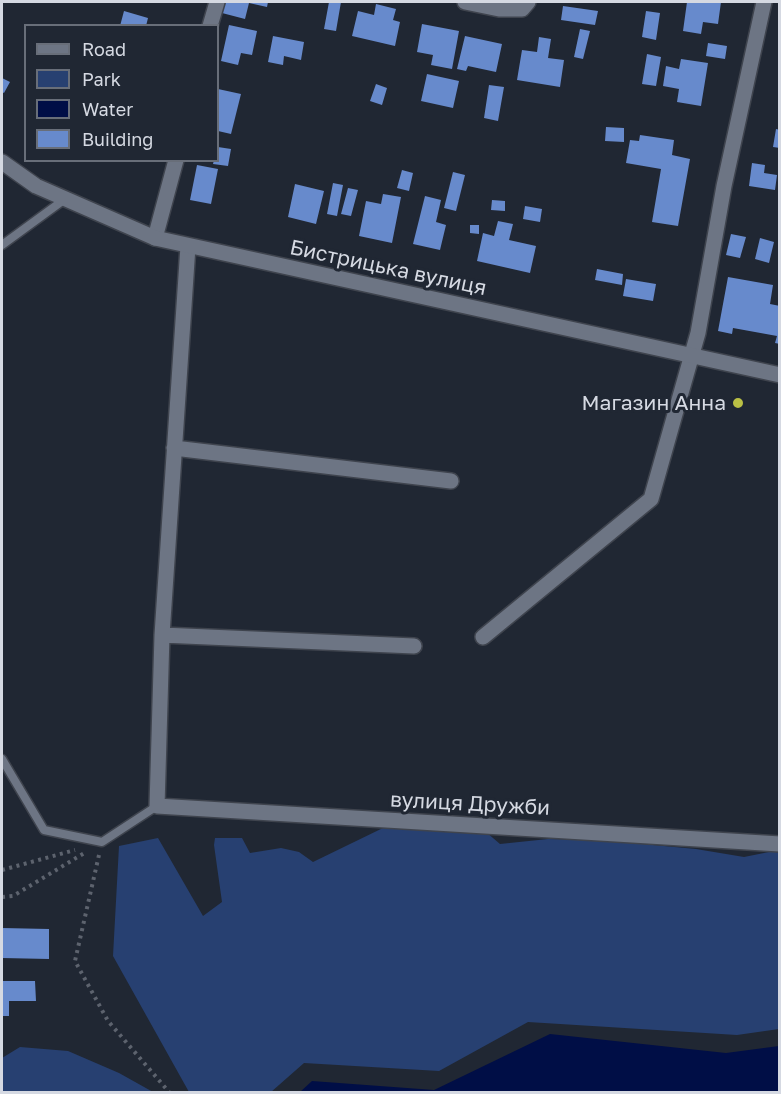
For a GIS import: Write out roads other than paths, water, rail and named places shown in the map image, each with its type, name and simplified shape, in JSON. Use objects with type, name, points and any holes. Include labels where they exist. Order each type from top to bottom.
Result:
[{"type":"street","points":[[211,24],[217,2]]},
{"type":"street","points":[[465,2],[499,9],[522,9],[528,2]]},
{"type":"street","points":[[483,637],[651,499],[698,333],[724,186],[764,2]]},
{"type":"street","name":"Бистрицька вулиця","points":[[2,162],[36,186],[155,238],[780,375]]},
{"type":"street","points":[[155,238],[175,162]]},
{"type":"street","points":[[157,806],[162,635],[188,246]]},
{"type":"street","points":[[174,448],[451,481]]},
{"type":"street","points":[[162,635],[414,646]]},
{"type":"street","name":"вулиця Дружби","points":[[157,806],[780,844]]},
{"type":"lane","points":[[2,244],[64,199]]},
{"type":"lane","points":[[2,759],[44,830],[102,842],[157,806]]},
{"type":"water","points":[[550,1034],[726,1053],[779,1046],[779,1092],[300,1092],[312,1081],[434,1090]]},
{"type":"place","name":"Магазин Анна","points":[[738,403]]}]
